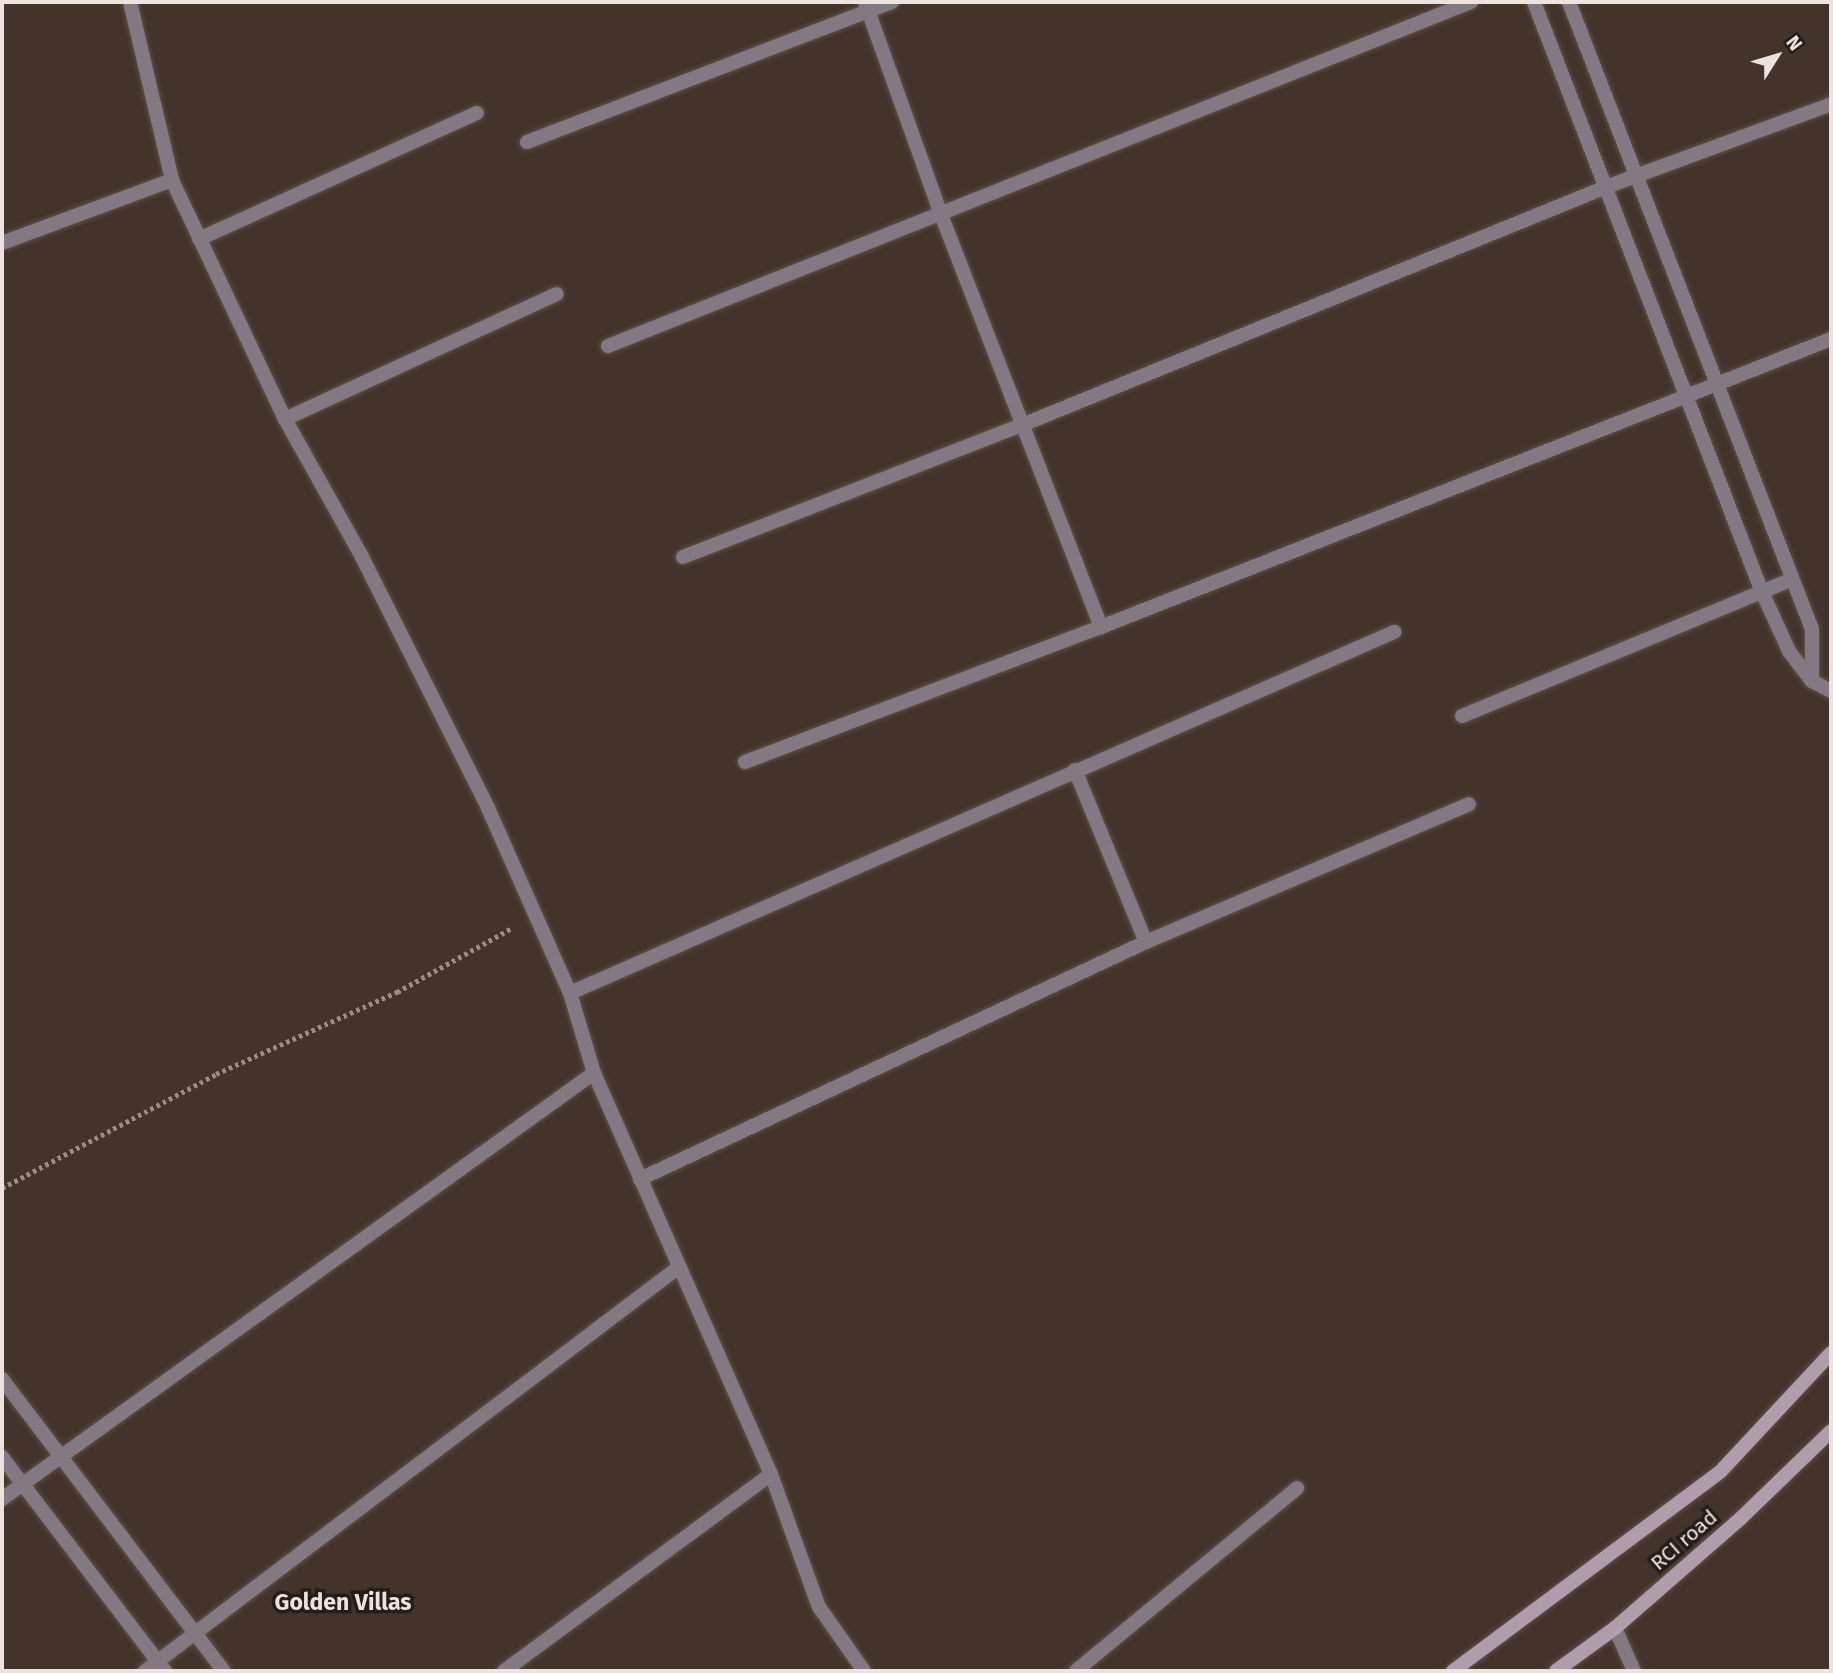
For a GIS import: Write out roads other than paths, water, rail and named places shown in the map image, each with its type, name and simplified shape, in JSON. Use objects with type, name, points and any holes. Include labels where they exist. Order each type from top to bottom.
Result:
[{"type":"main road","points":[[1453,1671],[1721,1471],[1831,1353]]},
{"type":"main road","name":"RCI road","points":[[1556,1671],[1615,1628],[1741,1518],[1831,1431]]},
{"type":"street","points":[[130,2],[172,180],[285,419],[368,569],[536,915],[570,993],[594,1073],[771,1474],[820,1607],[864,1671]]},
{"type":"street","points":[[527,142],[867,6],[892,2]]},
{"type":"street","points":[[608,346],[942,217],[1471,2]]},
{"type":"street","points":[[1534,2],[1762,592],[1789,651],[1812,681],[1831,691]]},
{"type":"street","points":[[1569,2],[1812,629],[1812,681]]},
{"type":"street","points":[[867,6],[942,217],[1101,627]]},
{"type":"street","points":[[682,557],[1022,425],[1606,187],[1831,104]]},
{"type":"street","points":[[199,239],[477,113]]},
{"type":"street","points":[[2,243],[172,180]]},
{"type":"street","points":[[285,419],[557,294]]},
{"type":"street","points":[[745,762],[1101,627],[1831,339]]},
{"type":"street","points":[[1462,716],[1791,580]]},
{"type":"street","points":[[570,993],[1394,632]]},
{"type":"street","points":[[1075,770],[1146,942]]},
{"type":"street","points":[[640,1179],[1146,942],[1469,804]]},
{"type":"street","points":[[2,1499],[594,1073]]},
{"type":"street","points":[[145,1671],[161,1667],[195,1634],[679,1267]]},
{"type":"street","points":[[2,1379],[224,1671]]},
{"type":"street","points":[[2,1457],[161,1667]]},
{"type":"street","points":[[504,1671],[771,1474]]},
{"type":"street","points":[[1076,1671],[1297,1488]]},
{"type":"street","points":[[1615,1628],[1634,1671]]},
{"type":"district","name":"Golden Villas","points":[[343,1602]]}]
